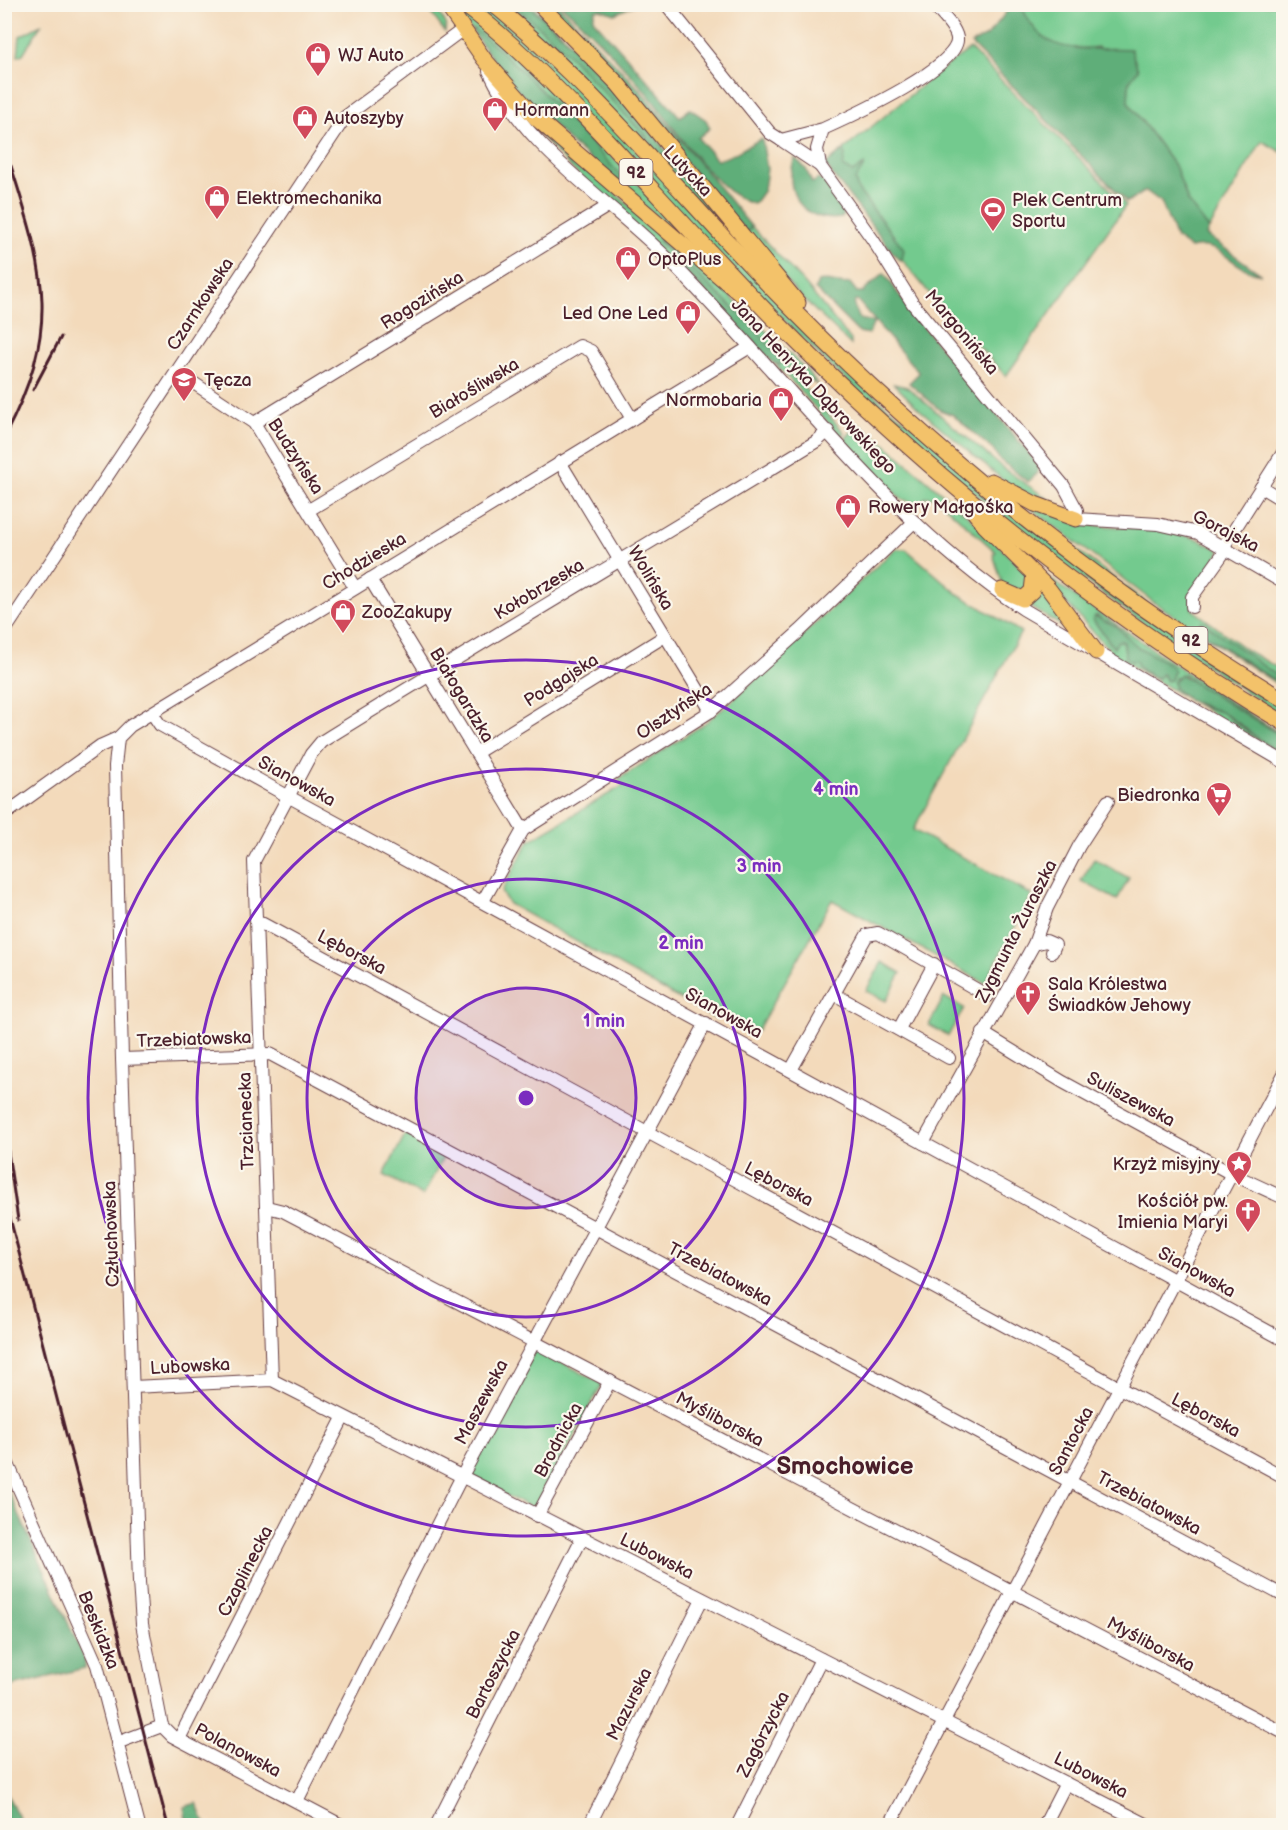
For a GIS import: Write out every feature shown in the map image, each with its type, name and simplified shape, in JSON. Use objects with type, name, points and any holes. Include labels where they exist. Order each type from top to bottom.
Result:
[{"type":"main road","name":"Lutycka","points":[[493,4],[562,66],[769,286],[851,367]]},
{"type":"main road","points":[[539,4],[596,60],[633,101],[851,367]]},
{"type":"main road","points":[[454,8],[462,30],[524,106],[717,276],[772,317]]},
{"type":"main road","name":"92","points":[[454,8],[515,47],[555,86],[772,317]]},
{"type":"main road","name":"Jana Henryka Dąbrowskiego","points":[[772,317],[857,399],[951,482],[1116,611],[1284,723]]},
{"type":"main road","name":"92","points":[[851,367],[964,468],[1049,537],[1131,598],[1284,700]]},
{"type":"main road","points":[[964,468],[1041,507],[1076,519]]},
{"type":"main road","points":[[951,482],[985,526],[1048,588],[1096,652]]},
{"type":"main road","points":[[1002,590],[1013,597],[1023,599],[1032,591],[1034,574]]},
{"type":"street","name":"Margonińska","points":[[666,4],[770,133],[820,166],[873,240],[907,296],[1064,486],[1077,510],[1076,519]]},
{"type":"street","points":[[781,140],[823,129],[926,75],[953,50],[957,40],[952,29],[932,4]]},
{"type":"street","name":"Czarnkowska","points":[[4,632],[346,116],[462,30]]},
{"type":"street","name":"Jana Henryka Dąbrowskiego","points":[[484,59],[505,100],[526,128],[560,164],[665,256],[914,522],[988,585],[1096,652],[1284,762]]},
{"type":"street","points":[[820,166],[817,149],[823,129]]},
{"type":"street","name":"Rogozińska","points":[[254,423],[608,206]]},
{"type":"street","name":"Białośliwska","points":[[309,510],[580,346],[591,351],[632,419]]},
{"type":"street","name":"Chodzieska","points":[[4,815],[100,746],[118,738],[130,726],[750,347]]},
{"type":"street","name":"Budzyńska","points":[[177,372],[254,423],[355,588]]},
{"type":"street","name":"Kołobrzeska","points":[[289,797],[317,746],[428,675],[816,441],[828,431]]},
{"type":"street","points":[[1192,607],[1192,597],[1284,451]]},
{"type":"street","name":"Wolińska","points":[[561,462],[711,711]]},
{"type":"street","points":[[1261,487],[1284,501]]},
{"type":"street","name":"Gorajska","points":[[1076,519],[1179,527],[1198,533],[1223,551],[1284,584]]},
{"type":"street","name":"Olsztyńska","points":[[483,901],[523,830],[711,711],[800,631],[914,522]]},
{"type":"street","name":"Białogardzka","points":[[370,579],[523,830]]},
{"type":"street","name":"Podgajska","points":[[476,753],[665,636]]},
{"type":"street","name":"Sianowska","points":[[152,713],[160,725],[289,797],[1284,1340]]},
{"type":"street","name":"Człuchowska","points":[[118,738],[115,766],[122,1059],[142,1624],[162,1726]]},
{"type":"street","name":"Trzcianecka","points":[[272,1380],[254,861],[289,797]]},
{"type":"street","name":"Zygmunta Żuraszka","points":[[923,1143],[1034,944],[1047,909],[1080,846],[1108,801]]},
{"type":"street","name":"Lęborska","points":[[257,923],[1284,1477]]},
{"type":"street","points":[[791,1070],[867,935],[872,933],[878,933],[988,996]]},
{"type":"street","points":[[1034,944],[1046,941],[1055,945],[1052,952]]},
{"type":"street","points":[[898,1029],[934,964]]},
{"type":"street","points":[[834,994],[949,1058]]},
{"type":"street","name":"Maszewska","points":[[297,1801],[533,1341],[706,1023]]},
{"type":"street","name":"Suliszewska","points":[[984,1033],[1063,1082],[1230,1173],[1284,1198]]},
{"type":"street","name":"Trzebiatowska","points":[[122,1059],[270,1054],[1284,1596]]},
{"type":"street","name":"Santocka","points":[[889,1826],[942,1720],[1284,1074]]},
{"type":"street","name":"Myśliborska","points":[[267,1207],[283,1211],[1284,1734]]},
{"type":"street","name":"Lubowska","points":[[133,1387],[272,1380],[1150,1826]]},
{"type":"street","name":"Brodnicka","points":[[537,1516],[610,1382]]},
{"type":"street","name":"Czaplinecka","points":[[179,1739],[343,1418]]},
{"type":"street","name":"Beskidzka","points":[[4,1455],[93,1655],[139,1826]]},
{"type":"street","name":"Bartoszycka","points":[[436,1826],[582,1538]]},
{"type":"street","name":"Mazurska","points":[[589,1826],[702,1599]]},
{"type":"street","name":"Zagórzycka","points":[[737,1826],[821,1659]]},
{"type":"street","points":[[117,1743],[162,1726]]},
{"type":"street","name":"Polanowska","points":[[162,1726],[179,1739],[343,1826]]},
{"type":"street","points":[[1044,1826],[1066,1783]]},
{"type":"green space","points":[[1021,4],[1040,35],[1053,42],[1066,47],[1131,49],[1138,70],[1129,82],[1128,102],[1176,168],[1188,202],[1209,229],[1206,235],[1261,274],[1242,267],[1218,251],[1201,246],[1190,248],[1176,238],[1161,202],[1146,191],[1127,202],[971,44],[988,35],[1012,5]]},
{"type":"green space","points":[[425,5],[434,5],[446,24],[445,32]]},
{"type":"green space","points":[[437,5],[453,5],[486,30],[537,77],[722,273],[568,140],[470,28]]},
{"type":"green space","points":[[472,5],[485,5],[547,59],[884,404],[1283,706],[1283,716],[1151,629],[1028,538],[916,444],[824,360]]},
{"type":"green space","points":[[503,5],[531,5],[558,29],[730,229],[731,235]]},
{"type":"green space","points":[[514,5],[527,6],[542,17],[586,59],[657,138],[679,175],[650,147],[652,143],[557,43]]},
{"type":"green space","points":[[548,5],[558,5],[640,90],[750,225],[750,230],[746,232]]},
{"type":"green space","points":[[561,5],[634,5],[615,14],[600,9],[595,10],[593,19],[680,117],[690,109],[706,120],[710,128],[698,138],[717,160],[762,139],[767,169],[764,190],[754,204],[740,199],[710,173],[634,79],[594,35]]},
{"type":"green space","points":[[1021,5],[1283,5],[1283,153],[1262,141],[1209,229],[1188,202],[1176,168],[1128,102],[1129,82],[1098,47],[1060,46],[1041,36],[1033,28]]},
{"type":"green space","points":[[41,25],[23,54],[18,56],[20,36]]},
{"type":"green space","points":[[474,29],[530,79],[565,115],[617,171],[623,181],[621,186],[568,140],[510,83],[472,31]]},
{"type":"green space","name":"Plek Centrum Sportu","points":[[970,49],[1126,205],[1006,376],[930,294],[825,165],[932,77]]},
{"type":"green space","points":[[513,102],[725,291],[807,371],[818,385],[803,377],[792,365],[787,369],[844,432],[842,436],[839,436],[815,407],[736,325],[567,163]]},
{"type":"green space","points":[[844,150],[843,167],[852,172],[865,165],[855,180],[858,190],[904,249],[902,260],[898,259],[825,165]]},
{"type":"green space","points":[[795,158],[806,169],[812,183],[818,179],[827,183],[844,205],[842,218],[829,219],[817,216],[807,211],[799,203],[791,183],[791,171]]},
{"type":"green space","points":[[750,225],[805,284],[851,340],[851,345],[795,291],[746,232]]},
{"type":"green space","points":[[660,240],[753,326],[782,360],[780,365],[773,363],[658,241]]},
{"type":"green space","points":[[884,273],[910,311],[1039,465],[1038,473],[1028,482],[1000,460],[993,450],[953,415],[940,410],[909,383],[919,373],[858,301],[855,301],[854,306],[860,319],[874,322],[869,334],[858,332],[815,289],[818,282],[827,281],[850,283],[857,292],[863,292]]},
{"type":"green space","points":[[894,384],[907,387],[1003,468],[1058,506],[1010,486],[919,409]]},
{"type":"green space","points":[[858,424],[877,437],[974,521],[1029,576],[1023,593],[1003,586],[993,554],[996,552],[935,497],[926,497],[918,504],[901,499],[847,444],[845,439]]},
{"type":"green space","points":[[1024,503],[1087,525],[1159,529],[1198,539],[1220,550],[1192,609],[1248,651],[1283,671],[1283,688],[1152,601]]},
{"type":"green space","points":[[895,549],[906,549],[958,594],[1021,632],[913,830],[1032,895],[985,983],[832,900],[757,1031],[722,1012],[717,1020],[509,904],[501,892],[529,841],[624,785],[617,780],[701,726],[731,702]]},
{"type":"green space","points":[[1043,574],[1211,689],[1283,735],[1283,737],[1209,691],[1201,689],[1184,674],[1175,678],[1174,688],[1204,707],[1221,712],[1262,742],[1283,752],[1283,756],[1115,656],[1041,575]],"holes":[[[1097,615],[1107,624],[1119,629],[1138,647],[1169,664],[1166,680],[1163,674],[1156,678],[1136,661],[1126,658],[1123,641],[1119,640],[1113,647],[1093,620]]]},
{"type":"green space","points":[[1039,587],[1086,640],[1028,606]]},
{"type":"green space","points":[[1095,616],[1116,626],[1138,647],[1171,665],[1174,671],[1171,680],[1167,681],[1162,674],[1158,678],[1151,676],[1142,670],[1136,661],[1128,660],[1123,641],[1118,641],[1114,648],[1093,620]]},
{"type":"green space","points":[[1202,621],[1283,680],[1283,684],[1199,631],[1198,626]]},
{"type":"green space","points":[[1180,674],[1283,737],[1283,752],[1266,744],[1235,720],[1186,698],[1173,683]]},
{"type":"green space","points":[[1094,859],[1129,878],[1117,900],[1081,881]]},
{"type":"green space","points":[[882,962],[901,973],[886,1001],[866,991]]},
{"type":"green space","points":[[944,997],[964,1008],[948,1036],[929,1025]]},
{"type":"green space","points":[[406,1133],[445,1154],[423,1196],[384,1175]]},
{"type":"green space","points":[[535,1348],[601,1383],[601,1386],[535,1509],[470,1479],[469,1468]]},
{"type":"green space","points":[[5,1484],[85,1660],[85,1668],[5,1688]]},
{"type":"green space","points":[[5,1791],[23,1825],[5,1825]]},
{"type":"green space","points":[[197,1803],[206,1825],[187,1825],[184,1807]]},
{"type":"railway","points":[[4,437],[22,399],[34,365],[40,333],[42,302],[33,240],[11,166]]},
{"type":"railway","points":[[33,390],[61,337]]},
{"type":"railway","points":[[4,1125],[18,1220]]},
{"type":"railway","points":[[4,1195],[168,1826]]},
{"type":"place","name":"WJ Auto","points":[[318,78]]},
{"type":"place","name":"Hormann","points":[[495,133]]},
{"type":"place","name":"Autoszyby","points":[[305,141]]},
{"type":"place","name":"Elektromechanika","points":[[217,221]]},
{"type":"place","name":"Plek Centrum Sportu","points":[[993,233]]},
{"type":"place","name":"OptoPlus","points":[[628,282]]},
{"type":"place","name":"Led One Led","points":[[688,336]]},
{"type":"place","name":"Tęcza","points":[[184,403]]},
{"type":"place","name":"Normobaria","points":[[781,423]]},
{"type":"place","name":"Rowery Małgośka","points":[[848,530]]},
{"type":"place","name":"ZooZakupy","points":[[343,635]]},
{"type":"place","name":"Biedronka","points":[[1219,818]]},
{"type":"place","name":"Sala Królestwa Świadków Jehowy","points":[[1028,1017]]},
{"type":"place","name":"Krzyż misyjny","points":[[1239,1187]]},
{"type":"place","name":"Kościół pw. Imienia Maryi","points":[[1248,1234]]},
{"type":"district","name":"Smochowice","points":[[845,1466]]}]
